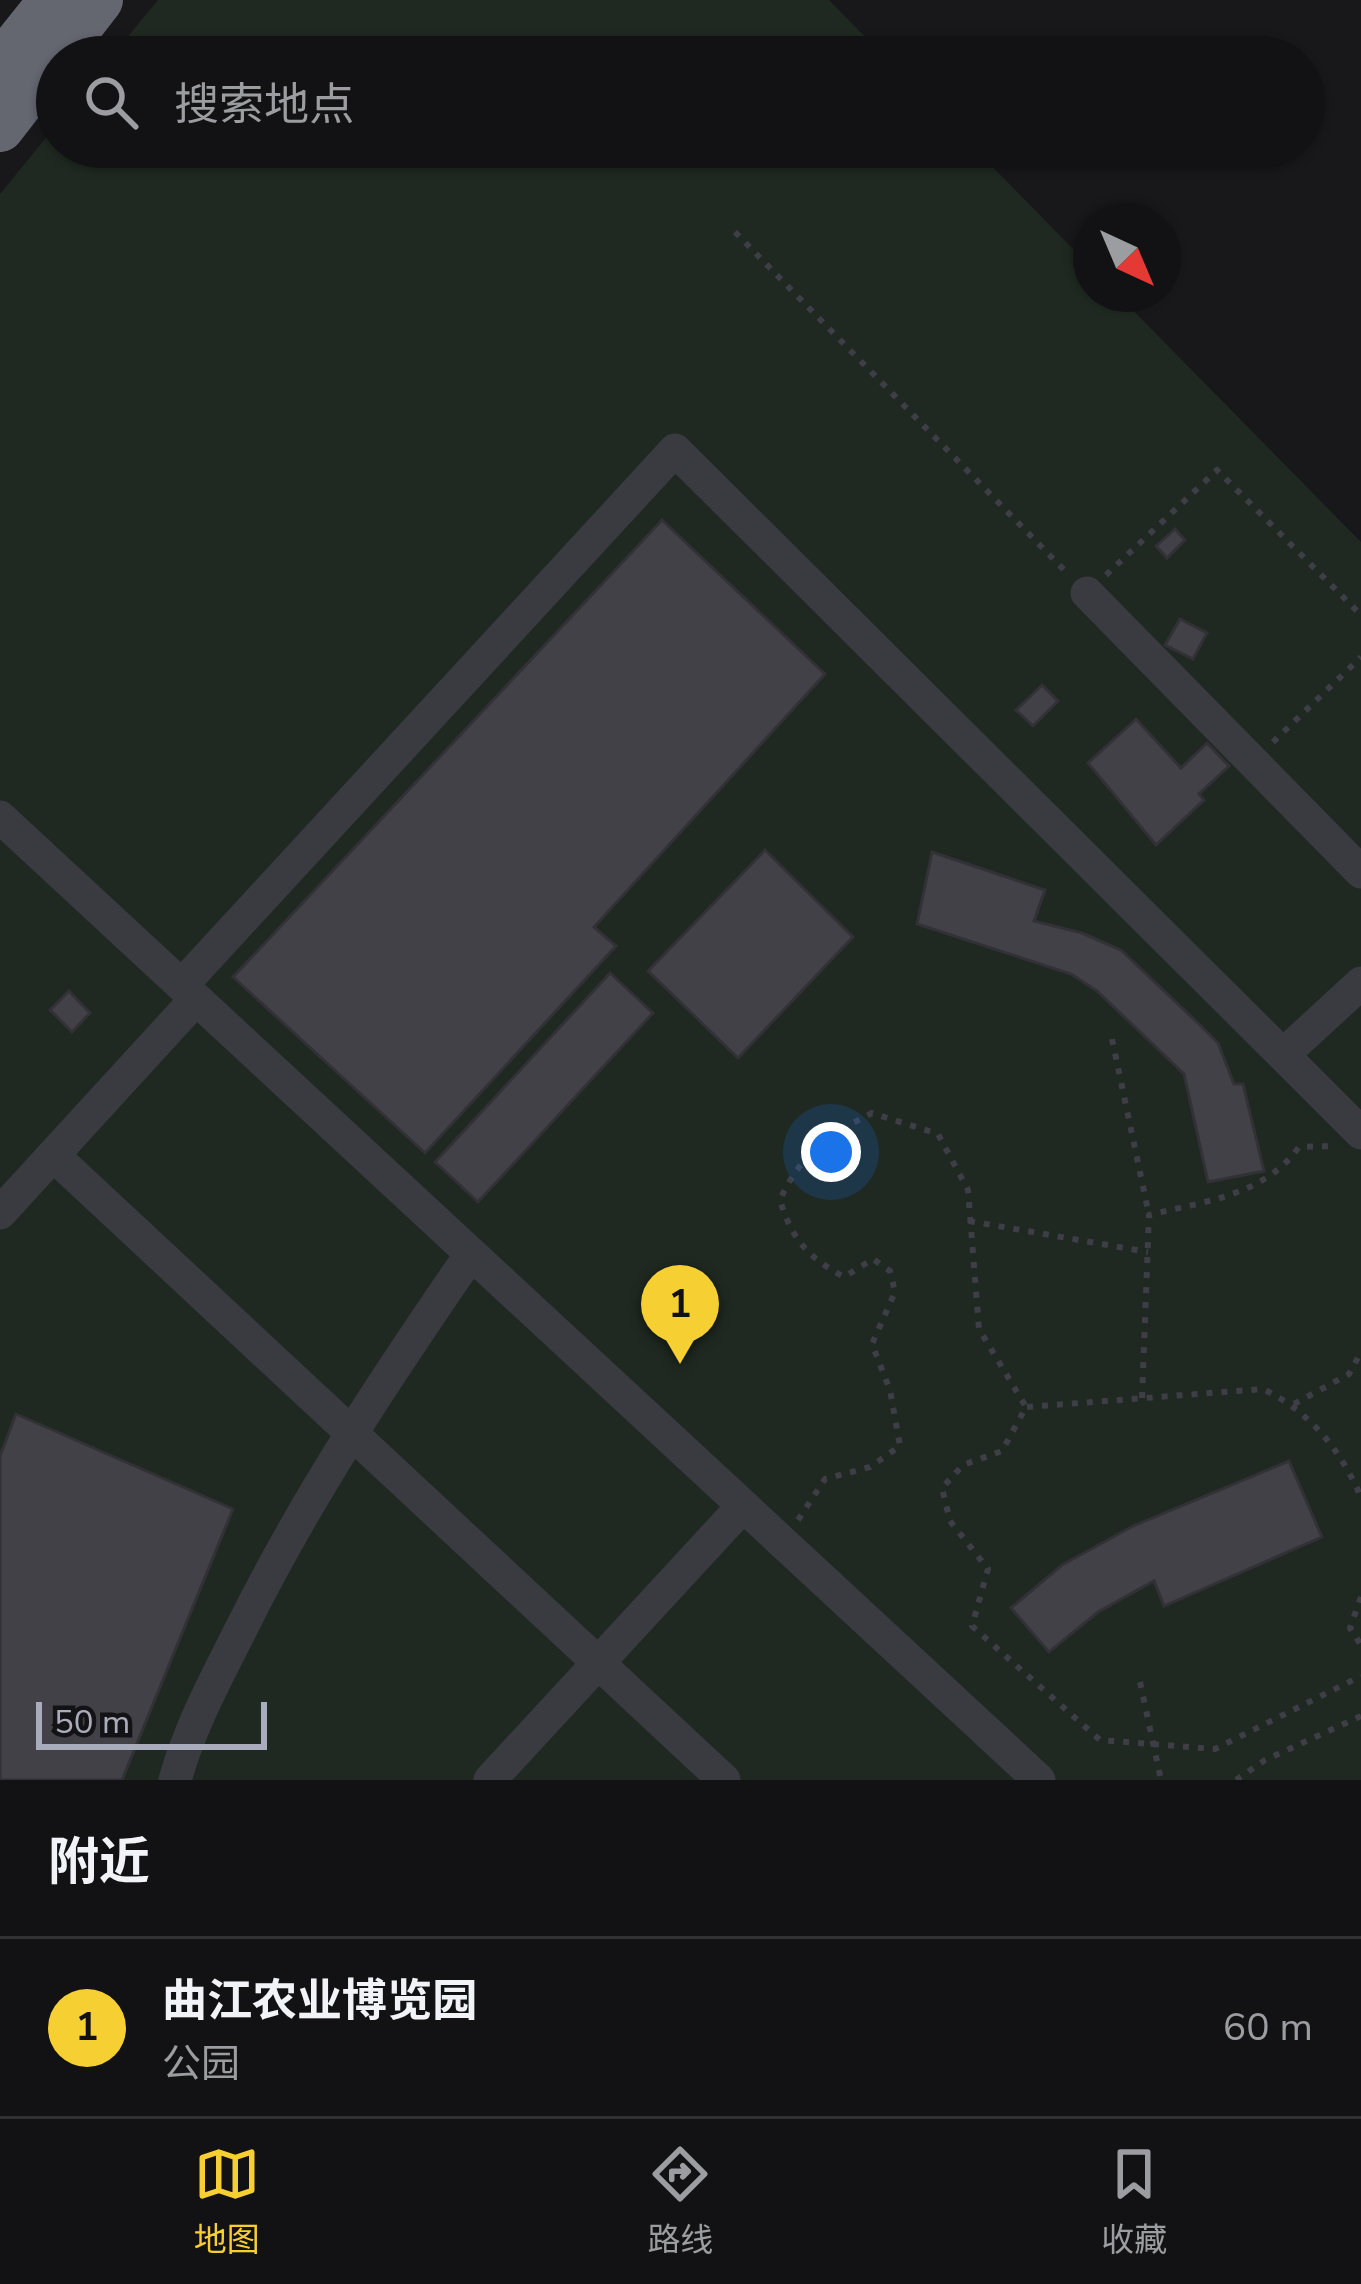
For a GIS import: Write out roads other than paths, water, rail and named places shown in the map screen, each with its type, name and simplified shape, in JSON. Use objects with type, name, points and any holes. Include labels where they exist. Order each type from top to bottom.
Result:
[{"type":"highway","points":[[0,66],[52,0]]},
{"type":"highway","points":[[71,36],[99,0]]},
{"type":"highway","points":[[0,128],[36,81]]},
{"type":"street","points":[[0,1214],[189,992],[675,450],[1358,1130]]},
{"type":"street","points":[[1087,593],[1361,872]]},
{"type":"street","points":[[0,817],[1039,1780]]},
{"type":"street","points":[[1283,1055],[1361,982]]},
{"type":"street","points":[[53,1155],[724,1780]]},
{"type":"street","points":[[175,1780],[187,1738],[270,1570],[349,1431],[471,1254]]},
{"type":"street","points":[[490,1780],[743,1506]]},
{"type":"place","name":"曲江农业博览园","points":[[680,1364]]}]
